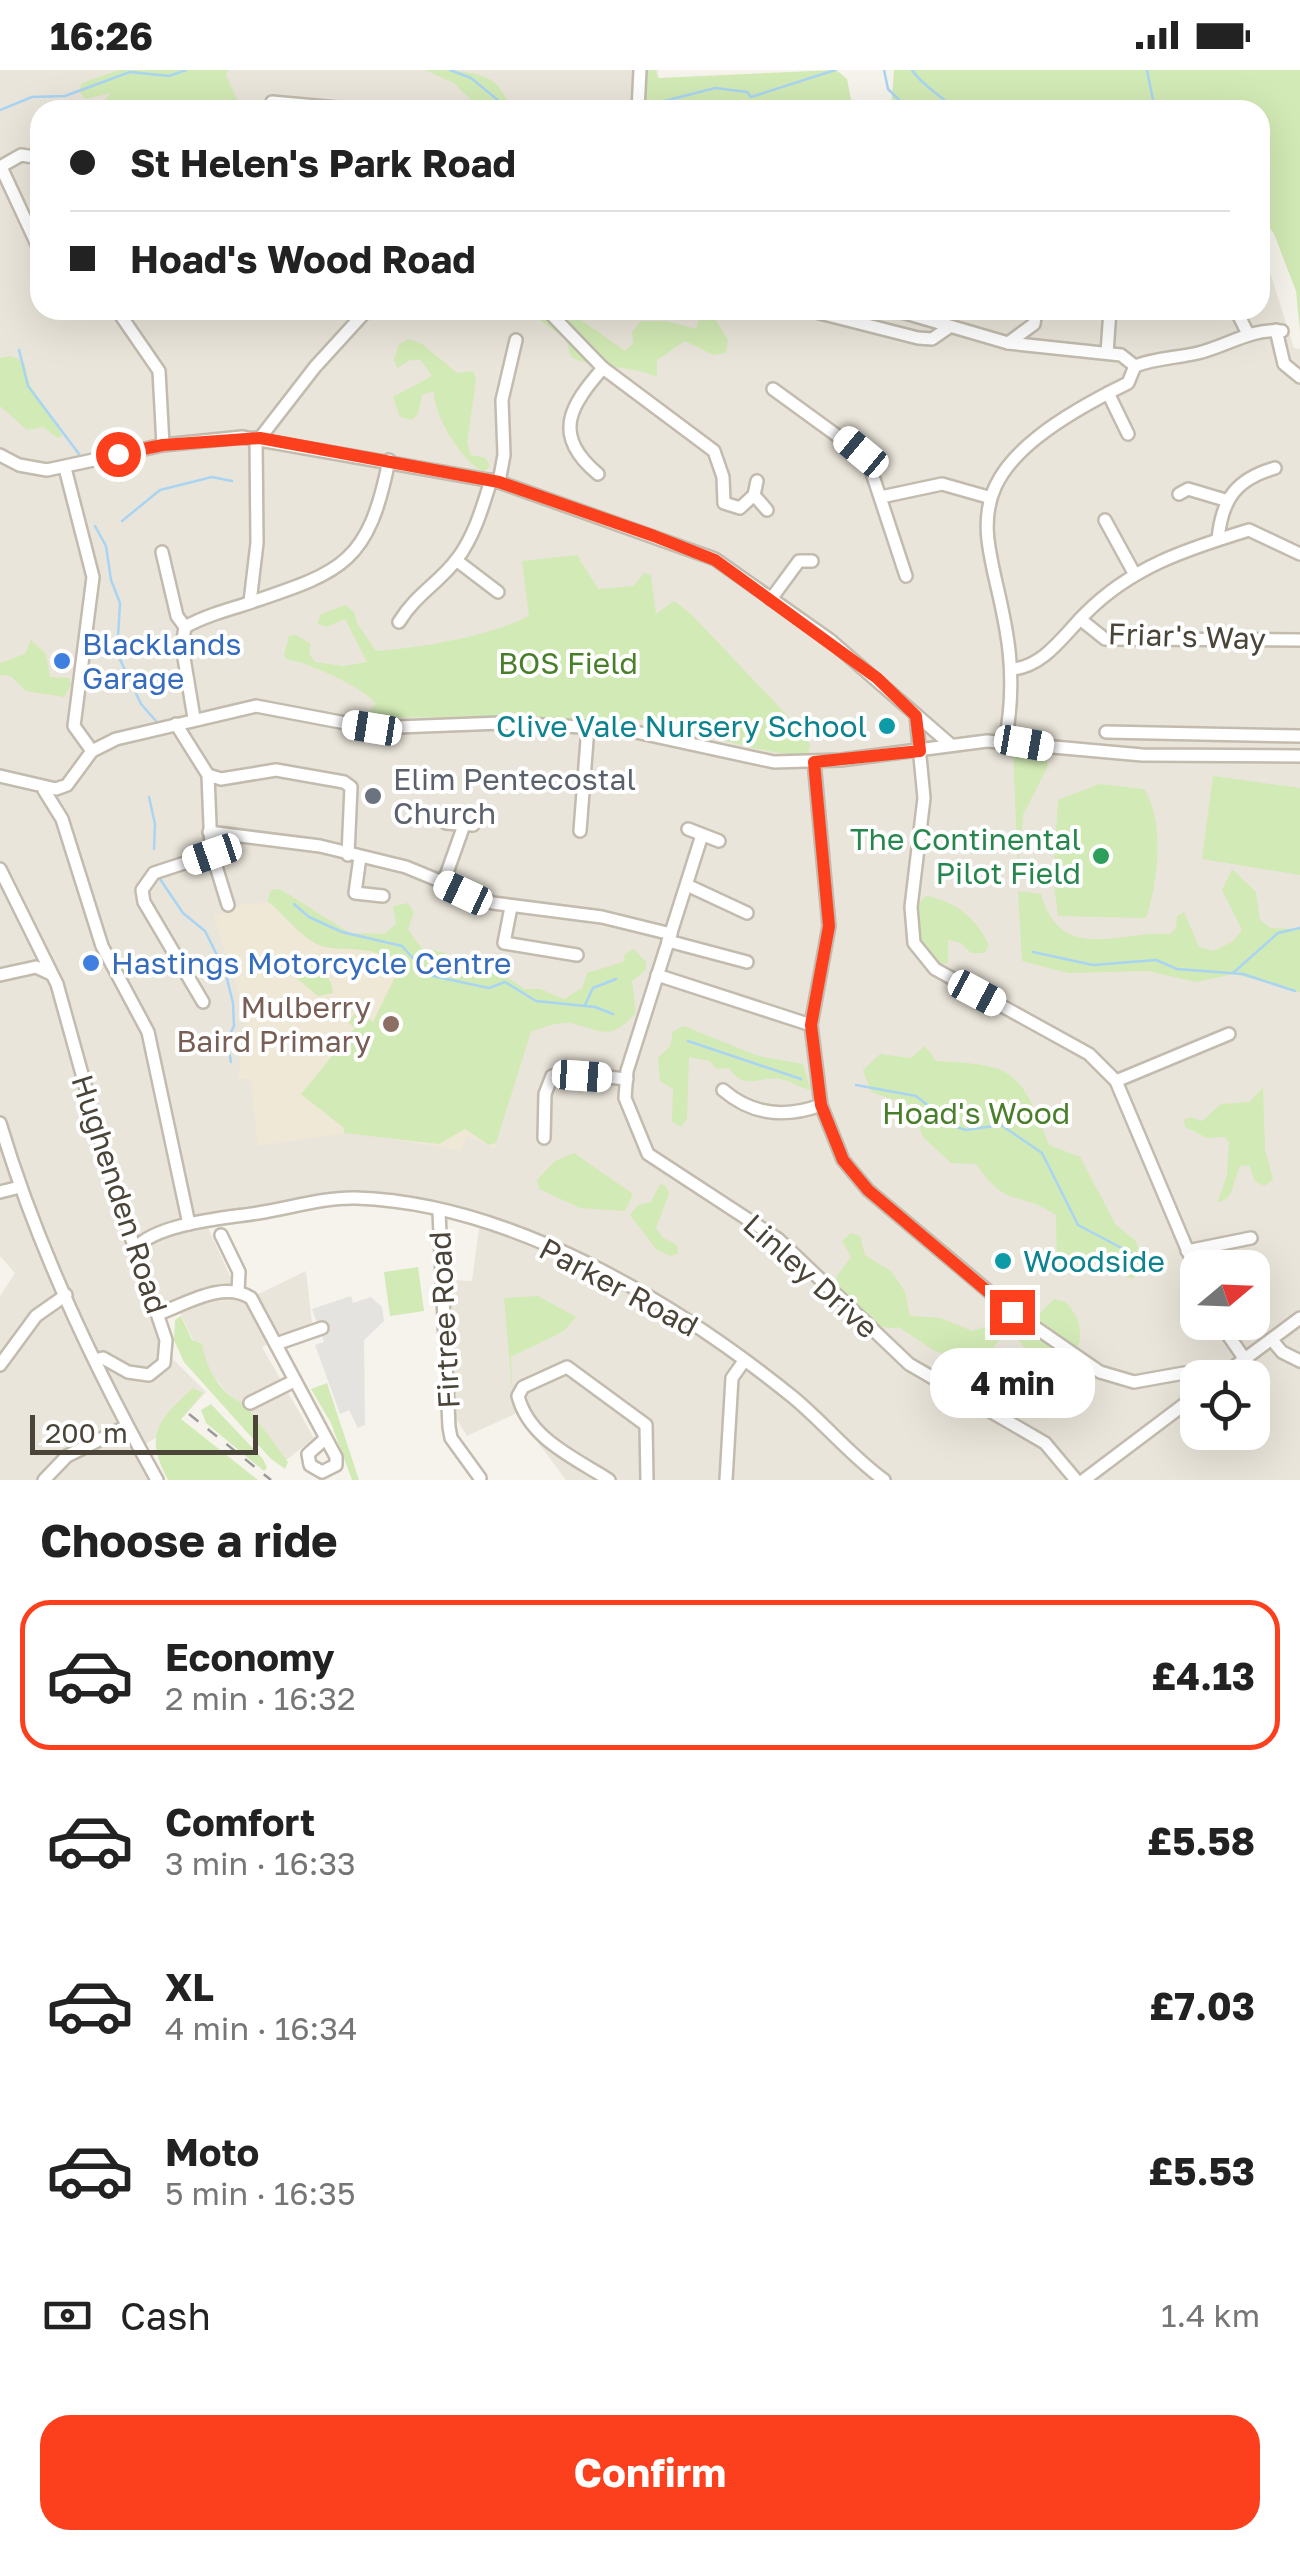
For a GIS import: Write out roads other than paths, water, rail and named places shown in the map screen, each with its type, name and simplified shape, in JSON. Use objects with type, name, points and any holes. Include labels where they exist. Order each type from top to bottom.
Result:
[{"type":"street","points":[[638,100],[640,70]]},
{"type":"street","points":[[30,157],[22,156],[0,167],[30,230]]},
{"type":"street","points":[[124,320],[159,371],[163,445]]},
{"type":"street","points":[[250,602],[257,543],[258,438],[358,320]]},
{"type":"street","points":[[557,320],[603,368],[714,450],[723,476],[724,503],[740,508],[756,488],[767,510]]},
{"type":"street","points":[[847,320],[918,338],[932,338],[948,328]]},
{"type":"street","points":[[924,320],[1008,343],[1107,352],[1120,355],[1135,366]]},
{"type":"street","points":[[1008,343],[1035,320]]},
{"type":"street","points":[[1107,352],[1109,320]]},
{"type":"street","points":[[1241,320],[1248,334]]},
{"type":"street","points":[[1005,742],[1013,670],[988,548],[988,497],[1018,449],[1128,383],[1135,366],[1156,358],[1205,351],[1248,334],[1279,330],[1284,364],[1300,377]]},
{"type":"street","points":[[399,622],[414,599],[456,560],[495,481],[504,455],[502,400],[518,344]]},
{"type":"street","points":[[598,474],[579,456],[569,426],[577,398],[603,368]]},
{"type":"street","points":[[773,390],[861,452],[881,497],[906,576]]},
{"type":"street","points":[[1108,394],[1128,434]]},
{"type":"street","points":[[0,454],[34,469],[66,468],[163,445],[258,438],[495,481],[715,560],[877,678],[951,745]]},
{"type":"street","points":[[185,628],[307,582],[354,554],[380,508],[390,460]]},
{"type":"street","points":[[66,468],[93,577],[74,726],[92,751]]},
{"type":"street","points":[[1218,539],[1225,500],[1248,476],[1275,468]]},
{"type":"street","points":[[881,497],[942,484],[988,497]]},
{"type":"street","points":[[1179,494],[1188,490],[1225,500]]},
{"type":"street","points":[[1105,520],[1134,573]]},
{"type":"street","points":[[1013,670],[1034,666],[1080,619],[1134,573],[1218,539],[1249,530],[1300,554]]},
{"type":"street","points":[[162,552],[177,616],[185,628],[182,646],[194,718]]},
{"type":"street","points":[[456,560],[493,591]]},
{"type":"street","points":[[771,599],[799,561],[812,561]]},
{"type":"street","name":"Friar's Way","points":[[1080,619],[1106,639],[1300,640]]},
{"type":"street","points":[[0,776],[44,790],[67,785],[92,751],[116,739],[256,706],[372,728],[501,722],[646,733],[758,761],[814,762],[1005,742],[1142,755],[1300,756]]},
{"type":"street","points":[[916,716],[922,831],[911,927],[921,955],[953,980],[1089,1054],[1116,1081],[1187,1250]]},
{"type":"street","points":[[176,724],[208,775],[212,854],[228,905]]},
{"type":"street","points":[[580,832],[588,727]]},
{"type":"street","points":[[1106,732],[1300,736]]},
{"type":"street","points":[[814,762],[829,926],[811,1025],[821,1105],[843,1160],[868,1190],[1012,1312],[1100,1372],[1134,1382],[1180,1374]]},
{"type":"street","points":[[208,775],[221,779],[276,770],[344,782],[351,787],[354,893],[383,896]]},
{"type":"street","points":[[44,790],[62,818],[102,946],[148,1032],[189,1224]]},
{"type":"street","points":[[443,884],[469,825],[446,823]]},
{"type":"street","points":[[688,829],[719,840]]},
{"type":"street","points":[[209,832],[290,840],[406,867],[512,907],[602,917],[747,962]]},
{"type":"street","name":"Linley Drive","points":[[702,834],[689,886],[636,1034],[627,1080],[625,1098],[648,1154],[778,1239],[909,1364],[1045,1443],[1076,1480]]},
{"type":"street","points":[[203,1002],[144,902],[142,890],[154,873],[212,854]]},
{"type":"street","name":"Hughenden Road","points":[[0,868],[51,974],[110,1175],[168,1350],[156,1373],[139,1375],[103,1358],[94,1360]]},
{"type":"street","points":[[689,886],[747,913]]},
{"type":"street","points":[[512,907],[504,943],[577,954]]},
{"type":"street","points":[[36,968],[39,950]]},
{"type":"street","points":[[0,975],[36,968],[51,974]]},
{"type":"street","points":[[658,975],[811,1025]]},
{"type":"street","points":[[1116,1081],[1229,1034]]},
{"type":"street","points":[[544,1138],[546,1094],[552,1076],[567,1073],[627,1080]]},
{"type":"street","points":[[723,1090],[734,1099],[776,1114],[797,1114],[821,1105]]},
{"type":"street","points":[[0,1123],[20,1187],[94,1360],[156,1480]]},
{"type":"street","points":[[0,1192],[20,1187]]},
{"type":"street","name":"Parker Road","points":[[136,1248],[143,1240],[189,1224],[349,1198],[439,1212],[517,1234],[592,1266],[688,1322],[820,1420],[884,1480]]},
{"type":"street","name":"Firtree Road","points":[[439,1212],[449,1427],[480,1478]]},
{"type":"street","points":[[220,1235],[239,1272],[238,1291]]},
{"type":"street","points":[[1192,1250],[1251,1238]]},
{"type":"street","points":[[158,1314],[221,1291],[238,1291],[256,1306],[324,1439]]},
{"type":"street","points":[[0,1364],[36,1316],[66,1295]]},
{"type":"street","points":[[1242,1360],[1300,1318]]},
{"type":"street","points":[[276,1344],[322,1328]]},
{"type":"street","points":[[1232,1340],[1244,1358]]},
{"type":"street","points":[[1272,1340],[1282,1352],[1300,1361]]},
{"type":"street","points":[[726,1480],[732,1378],[744,1361]]},
{"type":"street","points":[[609,1480],[548,1441],[531,1424],[518,1396],[523,1387],[566,1367],[646,1425],[647,1480]]},
{"type":"street","points":[[250,1402],[294,1381]]},
{"type":"street","points":[[1084,1480],[1180,1408]]},
{"type":"street","points":[[44,1480],[67,1456],[126,1426]]},
{"type":"waterway","points":[[0,110],[32,97],[65,96],[130,72],[169,76],[186,70]]},
{"type":"waterway","points":[[450,70],[471,78],[498,100]]},
{"type":"waterway","points":[[668,100],[715,88],[747,92],[751,97],[835,70]]},
{"type":"waterway","points":[[884,70],[888,89],[899,100]]},
{"type":"waterway","points":[[912,70],[944,100]]},
{"type":"waterway","points":[[1147,70],[1153,100]]},
{"type":"waterway","points":[[19,350],[28,386],[79,454]]},
{"type":"waterway","points":[[122,521],[160,490],[212,477],[232,481]]},
{"type":"waterway","points":[[95,526],[106,546],[111,580],[120,603],[117,653],[141,704],[156,721]]},
{"type":"waterway","points":[[149,797],[155,824],[154,849]]},
{"type":"waterway","points":[[160,879],[183,913],[205,931],[225,971],[233,1003],[234,1026],[227,1040],[231,1062]]},
{"type":"waterway","points":[[294,904],[309,917],[342,932],[402,946],[428,975],[489,988],[505,982],[536,1001],[595,1007],[613,1014]]},
{"type":"waterway","points":[[1233,973],[1278,933],[1300,928]]},
{"type":"waterway","points":[[1033,952],[1093,965],[1156,960],[1177,969],[1243,974],[1295,991]]},
{"type":"waterway","points":[[585,1005],[593,988],[616,979]]},
{"type":"waterway","points":[[688,1041],[801,1079]]},
{"type":"waterway","points":[[856,1085],[916,1096],[954,1126],[966,1130],[1001,1125],[1042,1153],[1078,1225],[1133,1254]]},
{"type":"railway","points":[[189,1414],[271,1480]]},
{"type":"place","name":"Blacklands Garage","points":[[62,661]]},
{"type":"place","name":"Clive Vale Nursery School","points":[[887,726]]},
{"type":"place","name":"Elim Pentecostal Church","points":[[373,796]]},
{"type":"place","name":"The Continental Pilot Field","points":[[1101,856]]},
{"type":"place","name":"Hastings Motorcycle Centre","points":[[91,963]]},
{"type":"place","name":"Mulberry Baird Primary","points":[[391,1024]]},
{"type":"place","name":"Woodside","points":[[1003,1261]]},
{"type":"park label","name":"BOS Field","points":[[568,663]]},
{"type":"park label","name":"Hoad's Wood","points":[[976,1113]]}]
